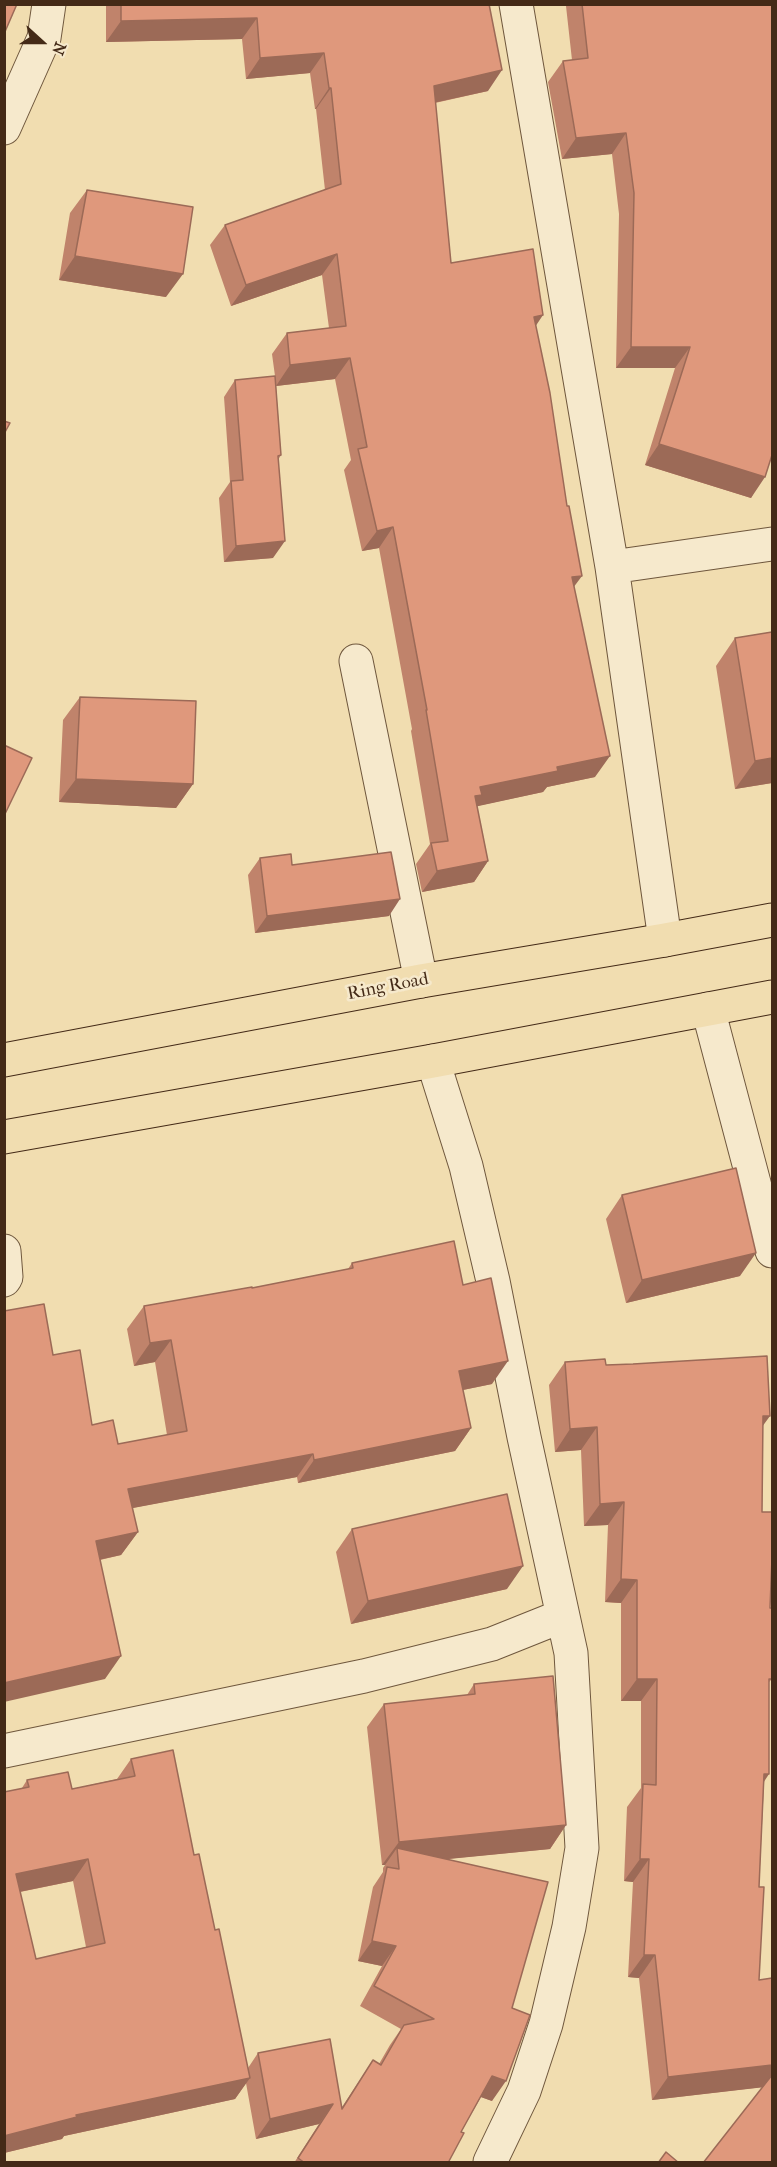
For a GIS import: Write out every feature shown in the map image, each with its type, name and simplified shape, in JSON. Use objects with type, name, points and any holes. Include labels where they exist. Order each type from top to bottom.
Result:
[{"type":"main road","name":"Ring Road","points":[[4,1060],[421,981],[772,920]]},
{"type":"main road","points":[[4,1137],[434,1061],[772,997]]},
{"type":"street","points":[[4,128],[44,38],[49,4]]},
{"type":"street","points":[[516,4],[612,567],[665,940]]},
{"type":"street","points":[[612,567],[772,544]]},
{"type":"street","points":[[356,661],[421,981]]},
{"type":"street","points":[[708,1009],[772,1251]]},
{"type":"street","points":[[434,1061],[466,1166],[493,1281],[571,1653],[582,1848],[569,1927],[546,2024],[524,2091],[490,2163]]},
{"type":"street","points":[[4,1251],[6,1277],[4,1280]]},
{"type":"street","points":[[4,1751],[364,1676],[492,1644],[562,1616]]},
{"type":"building","points":[[4,4],[17,4],[4,34]]},
{"type":"building","points":[[121,4],[489,4],[502,70],[434,86],[451,263],[533,249],[543,315],[534,317],[550,393],[567,506],[569,506],[582,576],[572,577],[610,756],[557,767],[558,771],[480,787],[482,795],[475,796],[488,861],[437,871],[431,843],[448,841],[427,710],[393,527],[377,531],[358,449],[367,447],[350,358],[290,365],[287,333],[346,326],[337,254],[246,285],[225,225],[341,184],[331,88],[329,88],[324,53],[260,58],[257,18],[121,21]]},
{"type":"building","points":[[582,4],[772,4],[772,455],[765,477],[659,444],[690,347],[631,347],[634,193],[626,133],[576,138],[563,61],[588,58]]},
{"type":"building","points":[[87,190],[193,207],[183,274],[75,256]]},
{"type":"building","points":[[275,376],[281,455],[278,456],[285,541],[236,546],[231,481],[243,480],[235,380]]},
{"type":"building","points":[[4,421],[10,423],[4,434]]},
{"type":"building","points":[[772,632],[772,758],[755,761],[735,638]]},
{"type":"building","points":[[80,697],[196,701],[193,784],[76,779]]},
{"type":"building","points":[[4,745],[32,758],[4,816]]},
{"type":"building","points":[[391,852],[400,899],[267,916],[260,858],[291,854],[292,865]]},
{"type":"building","points":[[736,1168],[756,1253],[642,1280],[622,1195]]},
{"type":"building","points":[[454,1241],[463,1285],[491,1278],[508,1361],[459,1371],[471,1428],[314,1460],[313,1454],[128,1489],[138,1532],[96,1541],[121,1656],[4,1683],[4,1311],[44,1304],[53,1355],[80,1350],[92,1425],[113,1420],[118,1444],[187,1431],[171,1340],[150,1343],[144,1306],[353,1268],[352,1263]]},
{"type":"building","points":[[767,1356],[770,1416],[763,1416],[762,1512],[772,1512],[770,1608],[772,1608],[772,1679],[769,1679],[769,1774],[764,1774],[759,1887],[764,1887],[759,1980],[772,1978],[772,2065],[668,2077],[655,1955],[644,1955],[649,1859],[640,1859],[643,1784],[656,1785],[657,1679],[637,1679],[637,1580],[621,1579],[624,1502],[600,1504],[597,1427],[570,1429],[565,1362],[605,1359],[606,1365]]},
{"type":"building","points":[[507,1494],[523,1566],[368,1601],[352,1529]]},
{"type":"building","points":[[553,1676],[566,1825],[399,1842],[384,1704],[475,1694],[474,1684]]},
{"type":"building","points":[[173,1750],[194,1855],[199,1854],[215,1930],[219,1929],[250,2078],[76,2115],[77,2117],[4,2136],[4,1792],[29,1787],[27,1780],[68,1772],[72,1789],[135,1776],[131,1759]],"holes":[[[88,1859],[105,1943],[36,1959],[16,1874]]]},
{"type":"building","points":[[397,1848],[548,1882],[512,2008],[530,2015],[506,2081],[492,2076],[461,2132],[464,2133],[448,2163],[305,2163],[298,2158],[333,2104],[270,2119],[258,2053],[330,2039],[342,2109],[373,2060],[381,2065],[404,2025],[434,2019],[374,1986],[396,1946],[372,1941],[387,1867],[399,1869]]},
{"type":"building","points":[[772,2075],[772,2163],[703,2163]]},
{"type":"building","points":[[666,2152],[679,2163],[658,2163]]}]
